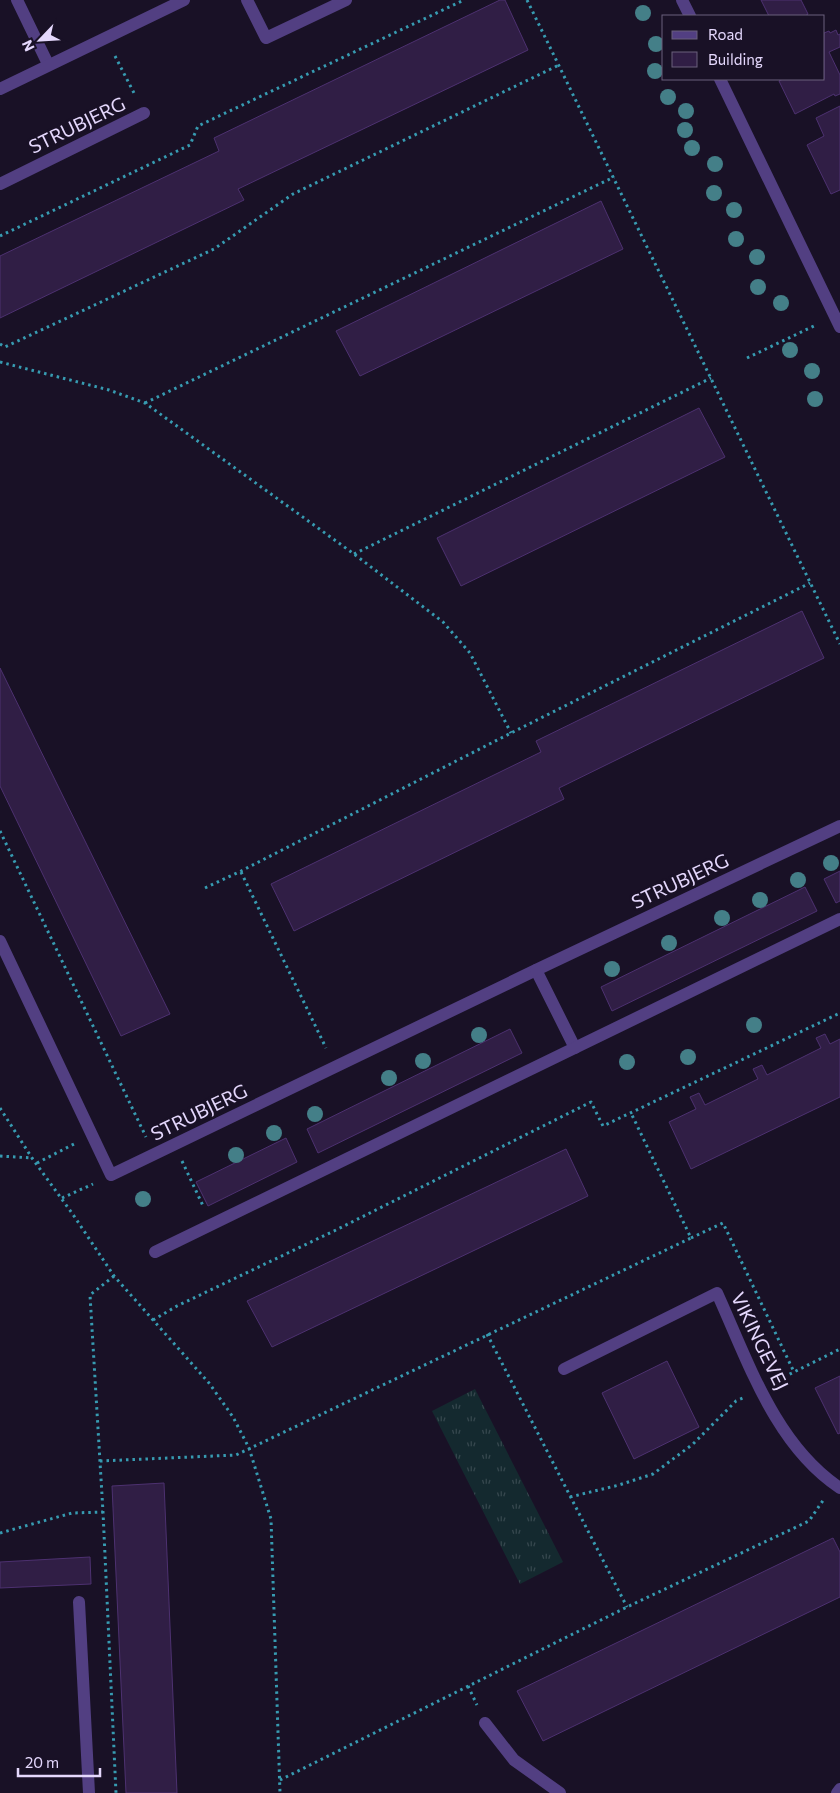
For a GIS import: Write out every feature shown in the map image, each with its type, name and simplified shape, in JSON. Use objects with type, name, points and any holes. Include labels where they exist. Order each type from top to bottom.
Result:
[{"type":"street","points":[[17,0],[48,64]]},
{"type":"street","points":[[0,89],[48,64],[184,0]]},
{"type":"street","points":[[247,0],[266,38],[346,0]]},
{"type":"street","points":[[682,0],[690,15]]},
{"type":"street","points":[[720,80],[837,322]]},
{"type":"street","name":"STRUBJERG","points":[[0,184],[144,113]]},
{"type":"street","name":"STRUBJERG","points":[[111,1175],[840,826]]},
{"type":"street","points":[[155,1252],[840,919]]},
{"type":"street","points":[[0,941],[111,1175]]},
{"type":"street","points":[[536,970],[575,1048]]},
{"type":"street","name":"VIKINGEVEJ","points":[[564,1369],[717,1293],[761,1388],[787,1436],[812,1466],[837,1486]]},
{"type":"street","points":[[79,1602],[89,1793]]},
{"type":"street","points":[[485,1723],[514,1760],[560,1793]]},
{"type":"street","points":[[836,1793],[840,1790]]},
{"type":"path","points":[[0,236],[190,145],[198,126],[464,0]]},
{"type":"path","points":[[527,0],[840,644]]},
{"type":"path","points":[[106,37],[144,113]]},
{"type":"path","points":[[0,344],[5,347],[214,249],[293,194],[559,65]]},
{"type":"path","points":[[145,403],[614,177]]},
{"type":"path","points":[[747,358],[837,322]]},
{"type":"path","points":[[0,362],[109,390],[145,403],[354,554],[443,622],[470,652],[511,733]]},
{"type":"path","points":[[354,554],[711,378]]},
{"type":"path","points":[[204,888],[241,872],[511,733],[810,583]]},
{"type":"path","points":[[0,831],[154,1154]]},
{"type":"path","points":[[241,872],[335,1067]]},
{"type":"path","points":[[153,1320],[177,1306],[336,1230],[591,1102],[604,1126],[840,1013]]},
{"type":"path","points":[[0,1108],[32,1158],[62,1198],[114,1276],[209,1383],[233,1417],[249,1448],[272,1519],[280,1793]]},
{"type":"path","points":[[631,1113],[691,1238]]},
{"type":"path","points":[[37,1163],[92,1135]]},
{"type":"path","points":[[174,1144],[212,1224]]},
{"type":"path","points":[[0,1156],[32,1158]]},
{"type":"path","points":[[62,1198],[111,1175]]},
{"type":"path","points":[[100,1460],[236,1455],[486,1334],[723,1223],[794,1372]]},
{"type":"path","points":[[114,1276],[90,1295],[103,1512],[116,1793]]},
{"type":"path","points":[[486,1334],[627,1607]]},
{"type":"path","points":[[570,1497],[619,1485],[653,1474],[692,1444],[736,1401],[840,1349]]},
{"type":"path","points":[[280,1780],[627,1607],[809,1521],[837,1486]]},
{"type":"path","points":[[0,1533],[72,1513],[103,1512]]},
{"type":"green space","points":[[475,1389],[563,1562],[520,1584],[432,1411]]},
{"type":"building","points":[[500,0],[505,0],[528,50],[238,189],[244,200],[0,318],[0,256],[219,151],[214,138]]},
{"type":"building","points":[[761,0],[801,0],[808,14],[806,15],[768,15]]},
{"type":"building","points":[[836,30],[838,35],[840,34],[840,47],[829,52],[840,75],[840,94],[835,96],[834,94],[795,114],[779,81],[825,80],[825,33],[829,31],[830,33]]},
{"type":"building","points":[[840,106],[840,190],[831,194],[807,145],[824,136],[816,118]]},
{"type":"building","points":[[601,201],[623,249],[360,376],[336,331]]},
{"type":"building","points":[[699,408],[725,457],[461,586],[437,538]]},
{"type":"building","points":[[802,611],[824,658],[559,788],[564,799],[294,931],[271,884],[541,752],[536,741]]},
{"type":"building","points":[[0,668],[170,1014],[121,1036],[0,786]]},
{"type":"building","points":[[840,871],[840,901],[836,903],[824,879]]},
{"type":"building","points":[[805,887],[817,911],[612,1011],[601,987]]},
{"type":"building","points":[[510,1029],[522,1053],[318,1153],[307,1129]]},
{"type":"building","points":[[825,1034],[830,1044],[840,1039],[840,1097],[691,1169],[669,1122],[696,1109],[690,1097],[699,1093],[705,1105],[758,1079],[753,1069],[762,1065],[767,1075],[821,1048],[816,1038]]},
{"type":"building","points":[[286,1138],[297,1162],[208,1206],[196,1182]]},
{"type":"building","points":[[566,1149],[588,1196],[272,1347],[247,1301]]},
{"type":"building","points":[[667,1361],[699,1427],[634,1459],[602,1393]]},
{"type":"building","points":[[840,1376],[840,1433],[838,1434],[815,1388]]},
{"type":"building","points":[[164,1483],[177,1793],[126,1793],[112,1486]]},
{"type":"building","points":[[833,1538],[840,1552],[840,1597],[543,1741],[517,1691]]},
{"type":"building","points":[[90,1557],[91,1584],[0,1588],[0,1562]]}]
